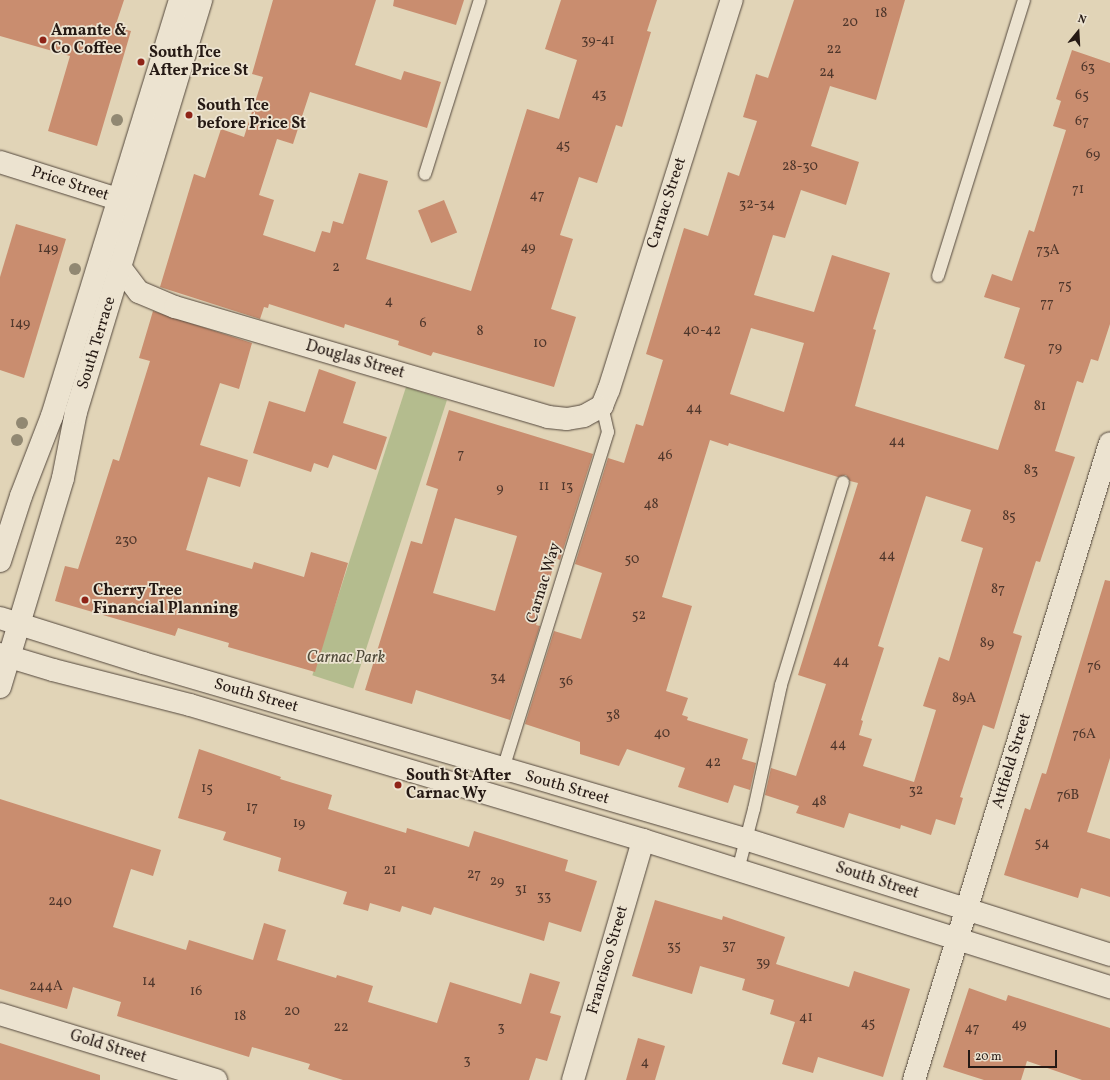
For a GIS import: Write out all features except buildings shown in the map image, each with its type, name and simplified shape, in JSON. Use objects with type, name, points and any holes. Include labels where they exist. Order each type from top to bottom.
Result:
[{"type":"street","name":"South Terrace","points":[[0,561],[21,496],[52,416],[180,0]]},
{"type":"street","name":"South Terrace","points":[[0,688],[10,621],[63,478],[76,412],[140,206],[201,0]]},
{"type":"street","name":"Carnac Street","points":[[602,406],[732,0]]},
{"type":"street","name":"Price Street","points":[[0,162],[140,206]]},
{"type":"street","name":"Douglas Street","points":[[120,267],[139,292],[168,304],[548,417],[567,419],[584,416],[602,406]]},
{"type":"street","name":"Attfield Street","points":[[914,1080],[1110,443]]},
{"type":"street","name":"South Street","points":[[10,621],[503,769],[744,839],[1110,955]]},
{"type":"street","name":"South Street","points":[[5,655],[190,705],[643,840],[1110,987]]},
{"type":"street","name":"Francisco Street","points":[[573,1080],[643,840]]},
{"type":"street","name":"Gold Street","points":[[0,1014],[216,1080]]},
{"type":"lane","points":[[425,174],[480,0]]},
{"type":"lane","points":[[938,276],[1024,0]]},
{"type":"lane","name":"Carnac Way","points":[[503,769],[608,432],[602,406]]},
{"type":"lane","points":[[738,870],[744,839],[754,809],[781,685],[843,482]]},
{"type":"green space","name":"Carnac Park","points":[[406,387],[447,400],[353,688],[312,675]]},
{"type":"place","name":"Amante & Co Coffee","points":[[43,40]]},
{"type":"place","name":"South Tce After Price St","points":[[141,62]]},
{"type":"place","name":"South Tce before Price St","points":[[189,115]]},
{"type":"place","name":"Cherry Tree Financial Planning","points":[[85,600]]},
{"type":"place","name":"South St After Carnac Wy","points":[[398,785]]}]
